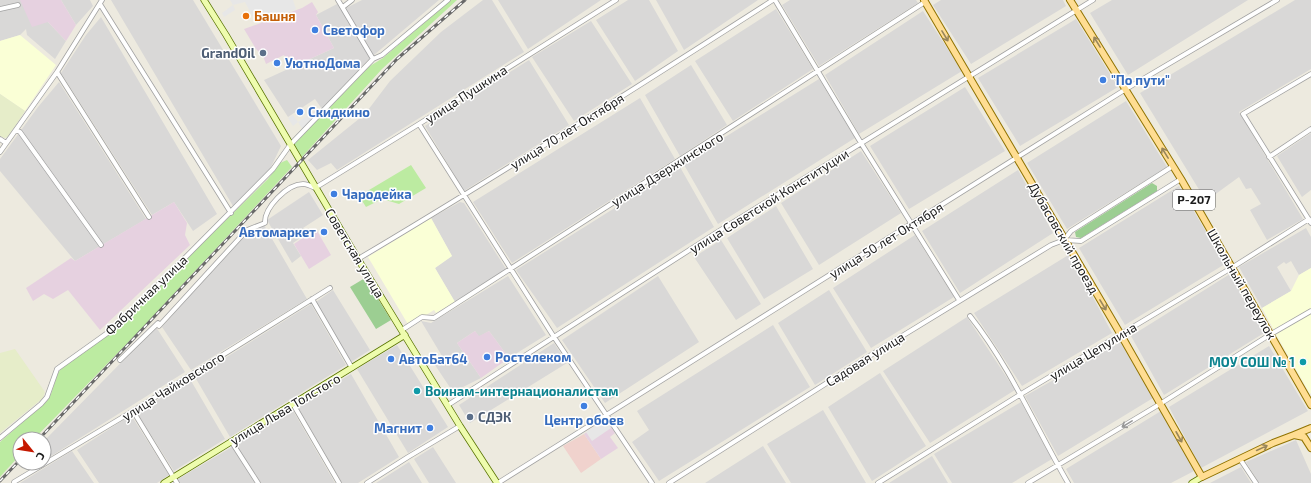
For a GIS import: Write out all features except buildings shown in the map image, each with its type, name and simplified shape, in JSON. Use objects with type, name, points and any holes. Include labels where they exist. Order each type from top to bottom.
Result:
[{"type":"main road","name":"Советская улица","points":[[204,0],[358,259],[460,426],[497,483]]},
{"type":"main road","name":"Школьный переулок","points":[[1070,0],[1174,166],[1311,405]]},
{"type":"main road","name":"Дубасовский проезд","points":[[926,1],[1202,477]]},
{"type":"main road","name":"улица Льва Толстого","points":[[164,483],[405,335]]},
{"type":"main road","points":[[1192,483],[1240,459],[1311,428]]},
{"type":"main road","points":[[1294,435],[1304,437],[1311,448]]},
{"type":"street","points":[[338,0],[373,59]]},
{"type":"street","points":[[343,7],[352,0]]},
{"type":"street","name":"Фабричная улица","points":[[0,438],[48,397],[57,370],[113,329],[231,213],[273,169],[290,145],[373,59],[382,55],[448,0]]},
{"type":"street","name":"улица Пушкина","points":[[315,188],[616,0]]},
{"type":"street","points":[[774,0],[959,300]]},
{"type":"street","name":"улица 70 лет Октября","points":[[358,259],[464,196],[774,0]]},
{"type":"street","name":"улица Советской Конституции","points":[[448,405],[719,231],[1093,0]]},
{"type":"street","name":"улица 50 лет Октября","points":[[497,483],[912,224],[1016,157],[1126,89],[1277,0]]},
{"type":"street","name":"улица Дзержинского","points":[[402,330],[422,317],[434,318],[819,72],[926,1]]},
{"type":"street","points":[[0,152],[57,72],[101,2],[231,213]]},
{"type":"street","points":[[0,10],[18,5]]},
{"type":"street","points":[[57,72],[149,217]]},
{"type":"street","points":[[1310,221],[1243,114],[1311,74]]},
{"type":"street","points":[[419,124],[554,337],[652,483]]},
{"type":"street","points":[[1269,157],[1311,128]]},
{"type":"street","points":[[16,130],[20,132],[101,245]]},
{"type":"street","points":[[0,139],[6,143]]},
{"type":"street","name":"Садовая улица","points":[[1064,240],[1071,231],[1174,166]]},
{"type":"street","name":"Садовая улица","points":[[669,483],[959,300],[1051,244],[1064,240],[1081,241],[1181,179]]},
{"type":"street","points":[[120,360],[158,323],[159,326],[247,230],[265,223],[264,218],[281,194],[291,186],[303,184],[315,188]]},
{"type":"street","name":"улица Цепулина","points":[[878,483],[1021,394],[1310,221]]},
{"type":"street","name":"улица Чайковского","points":[[14,482],[133,411],[330,288]]},
{"type":"street","points":[[312,299],[352,368]]},
{"type":"street","points":[[1028,483],[1311,311]]},
{"type":"street","points":[[970,316],[986,336],[1021,394],[1068,483]]},
{"type":"street","points":[[293,404],[339,483]]},
{"type":"street","points":[[133,411],[177,483]]},
{"type":"street","points":[[367,483],[460,426]]},
{"type":"street","points":[[231,442],[258,483]]},
{"type":"street","points":[[1240,459],[1256,483]]},
{"type":"shaded area","points":[[0,0],[21,0],[48,22],[66,41],[55,59],[27,35],[26,29],[20,35],[0,41]]},
{"type":"shaded area","points":[[20,0],[61,0],[76,25],[66,41],[48,22],[32,27]]},
{"type":"shaded area","points":[[61,0],[90,0],[93,6],[76,25]]},
{"type":"shaded area","points":[[111,0],[193,0],[281,146],[270,169],[233,206]]},
{"type":"shaded area","points":[[230,0],[293,0],[296,9],[265,22],[263,18],[255,21],[245,2],[233,5]]},
{"type":"shaded area","points":[[362,0],[439,0],[368,60],[322,109],[315,99],[288,117],[264,80],[334,48],[316,15],[337,4],[342,10]]},
{"type":"shaded area","points":[[483,0],[492,0],[524,52],[337,170],[331,163],[317,170],[308,160],[365,114],[390,81],[441,32]]},
{"type":"shaded area","points":[[498,0],[601,0],[528,49]]},
{"type":"shaded area","points":[[628,0],[649,0],[678,51],[635,81],[596,20]]},
{"type":"shaded area","points":[[656,0],[758,0],[684,50]]},
{"type":"shaded area","points":[[790,0],[916,0],[918,3],[819,66],[782,5]]},
{"type":"shaded area","points":[[941,0],[1063,0],[1066,6],[971,64],[933,5]]},
{"type":"shaded area","points":[[1112,0],[1248,0],[1128,75],[1090,13]]},
{"type":"shaded area","points":[[1295,0],[1311,0],[1311,69],[1239,112],[1303,219],[1267,240],[1250,210],[1261,204],[1251,188],[1246,189],[1239,177],[1206,201],[1140,93]]},
{"type":"shaded area","points":[[312,2],[318,12],[316,15],[334,48],[290,68],[284,55],[266,64],[263,56],[256,49],[244,29],[302,8]]},
{"type":"shaded area","points":[[233,5],[235,10],[224,17],[222,13]]},
{"type":"shaded area","points":[[776,9],[813,69],[733,121],[695,61]]},
{"type":"shaded area","points":[[923,11],[962,71],[859,134],[825,75]]},
{"type":"shaded area","points":[[101,17],[217,214],[193,231],[174,202],[152,215],[61,73],[86,35]]},
{"type":"shaded area","points":[[1076,19],[1118,87],[1020,146],[978,78]]},
{"type":"shaded area","points":[[591,21],[632,84],[574,121],[532,57]]},
{"type":"shaded area","points":[[20,35],[56,65],[25,111],[0,94],[0,41]]},
{"type":"shaded area","points":[[529,60],[569,125],[464,191],[425,126]]},
{"type":"shaded area","points":[[691,65],[727,125],[680,156],[645,95]]},
{"type":"shaded area","points":[[819,79],[855,138],[718,224],[683,163]]},
{"type":"shaded area","points":[[59,82],[146,219],[75,261],[0,171],[0,159],[38,107]]},
{"type":"shaded area","points":[[965,87],[1005,151],[909,209],[870,146]]},
{"type":"shaded area","points":[[0,94],[25,111],[8,137],[4,138],[0,136]]},
{"type":"shaded area","points":[[640,98],[675,159],[512,263],[473,202]]},
{"type":"shaded area","points":[[1126,101],[1167,167],[1067,229],[1027,163]]},
{"type":"shaded area","points":[[316,110],[318,112],[303,130],[298,122]]},
{"type":"shaded area","points":[[293,115],[298,122],[293,126],[288,118]]},
{"type":"shaded area","points":[[1311,133],[1311,190],[1302,197],[1277,156]]},
{"type":"shaded area","points":[[861,151],[901,213],[819,265],[781,203]]},
{"type":"shaded area","points":[[680,167],[714,227],[557,328],[516,270]]},
{"type":"shaded area","points":[[1018,170],[1053,233],[960,293],[922,231]]},
{"type":"shaded area","points":[[1179,186],[1225,264],[1125,325],[1079,248]]},
{"type":"shaded area","points":[[309,192],[323,215],[303,228],[306,234],[293,243],[301,256],[292,263],[267,220]]},
{"type":"shaded area","points":[[174,202],[187,223],[185,235],[190,245],[100,330],[68,290],[53,299],[44,294],[33,301],[26,288],[71,258],[75,261]]},
{"type":"shaded area","points":[[460,202],[464,203],[506,269],[455,302],[435,268],[452,256],[431,218]]},
{"type":"shaded area","points":[[776,206],[813,269],[764,299],[727,238]]},
{"type":"shaded area","points":[[431,218],[452,256],[435,268],[455,302],[436,313],[434,310],[409,326],[368,257]]},
{"type":"shaded area","points":[[264,225],[307,299],[191,370],[162,327],[245,233]]},
{"type":"shaded area","points":[[1306,228],[1311,237],[1311,268],[1299,275],[1291,261],[1286,264],[1284,262],[1277,267],[1291,291],[1262,308],[1239,267]]},
{"type":"shaded area","points":[[316,229],[331,255],[309,269],[294,244]]},
{"type":"shaded area","points":[[915,235],[954,297],[871,348],[833,288]]},
{"type":"shaded area","points":[[721,240],[761,304],[736,320],[694,257]]},
{"type":"shaded area","points":[[1070,254],[1112,333],[1022,386],[974,313]]},
{"type":"shaded area","points":[[1311,268],[1310,394],[1262,308],[1291,291],[1299,275]]},
{"type":"shaded area","points":[[1230,274],[1264,333],[1164,395],[1131,336]]},
{"type":"shaded area","points":[[508,276],[546,335],[509,358],[489,331],[479,337],[475,331],[457,343],[481,378],[453,392],[433,362],[442,356],[421,321],[431,323]]},
{"type":"shaded area","points":[[658,276],[699,342],[605,403],[562,340]]},
{"type":"shaded area","points":[[333,290],[370,350],[351,362],[316,302]]},
{"type":"shaded area","points":[[829,290],[867,352],[815,385],[778,323]]},
{"type":"shaded area","points":[[311,304],[346,365],[230,437],[195,377]]},
{"type":"shaded area","points":[[967,317],[1015,390],[930,443],[883,371]]},
{"type":"shaded area","points":[[773,325],[810,387],[659,481],[632,442],[649,430],[637,411]]},
{"type":"shaded area","points":[[156,327],[185,372],[52,456],[52,433]]},
{"type":"shaded area","points":[[475,331],[479,336],[489,331],[509,358],[481,378],[457,343]]},
{"type":"shaded area","points":[[1121,342],[1153,398],[1058,456],[1025,396]]},
{"type":"shaded area","points":[[554,343],[567,363],[470,423],[459,405]]},
{"type":"shaded area","points":[[397,345],[448,427],[408,453],[357,369]]},
{"type":"shaded area","points":[[1269,346],[1308,411],[1201,468],[1169,407]]},
{"type":"shaded area","points":[[15,349],[45,392],[43,398],[0,433],[0,353]]},
{"type":"shaded area","points":[[880,373],[926,446],[872,481],[828,407]]},
{"type":"shaded area","points":[[351,374],[399,457],[358,483],[342,483],[297,406]]},
{"type":"shaded area","points":[[190,379],[225,439],[174,471],[137,413]]},
{"type":"shaded area","points":[[1021,402],[1052,459],[1012,483],[952,483],[934,454]]},
{"type":"shaded area","points":[[292,409],[335,483],[261,483],[235,443]]},
{"type":"shaded area","points":[[823,410],[866,483],[791,483],[767,444]]},
{"type":"shaded area","points":[[1161,411],[1194,471],[1171,483],[1074,483],[1066,469]]},
{"type":"shaded area","points":[[131,415],[169,475],[157,483],[99,483],[77,450]]},
{"type":"shaded area","points":[[606,419],[615,433],[610,437],[618,448],[601,459],[584,434]]},
{"type":"shaded area","points":[[606,419],[611,428],[592,441],[586,432]]},
{"type":"shaded area","points":[[584,434],[601,459],[581,473],[563,446]]},
{"type":"shaded area","points":[[1296,440],[1311,474],[1311,483],[1259,483],[1246,462]]},
{"type":"shaded area","points":[[763,446],[786,483],[705,483]]},
{"type":"shaded area","points":[[232,447],[255,483],[180,483],[178,479]]},
{"type":"shaded area","points":[[433,447],[456,483],[429,483],[414,459]]},
{"type":"shaded area","points":[[72,451],[94,483],[20,483],[40,471],[52,471],[52,463]]},
{"type":"shaded area","points":[[932,456],[948,483],[889,483]]},
{"type":"shaded area","points":[[409,462],[422,483],[376,483]]},
{"type":"shaded area","points":[[1241,467],[1251,483],[1210,483]]},
{"type":"green space","points":[[451,0],[457,0],[382,69],[302,157],[294,144],[370,66],[383,58]]},
{"type":"green space","points":[[287,160],[292,167],[142,328],[42,431],[13,431],[47,401],[61,369],[114,330],[268,179],[280,163]]},
{"type":"green space","points":[[411,165],[426,188],[399,204],[382,199],[366,207],[359,196]]},
{"type":"green space","points":[[1152,183],[1157,186],[1157,191],[1081,238],[1076,237],[1075,232]]},
{"type":"green space","points":[[365,278],[391,320],[376,329],[350,287]]},
{"type":"green space","points":[[12,432],[12,464],[0,477],[0,442]]},
{"type":"railway","points":[[47,431],[397,59],[465,0]]},
{"type":"railway","points":[[0,481],[12,468]]},
{"type":"place","name":"Башня","points":[[246,16]]},
{"type":"place","name":"Светофор","points":[[315,30]]},
{"type":"place","name":"GrandOil","points":[[263,53]]},
{"type":"place","name":"УютноДома","points":[[277,63]]},
{"type":"place","name":"\"По пути\"","points":[[1103,80]]},
{"type":"place","name":"Скидкино","points":[[300,112]]},
{"type":"place","name":"Чародейка","points":[[334,194]]},
{"type":"place","name":"Автомаркет","points":[[324,232]]},
{"type":"place","name":"Ростелеком","points":[[487,357]]},
{"type":"place","name":"АвтоБат64","points":[[391,359]]},
{"type":"place","name":"МОУ СОШ № 1","points":[[1303,362]]},
{"type":"place","name":"Воинам-интернационалистам","points":[[417,391]]},
{"type":"place","name":"Центр обоев","points":[[584,406]]},
{"type":"place","name":"СДЭК","points":[[470,417]]},
{"type":"place","name":"Магнит","points":[[430,428]]}]
